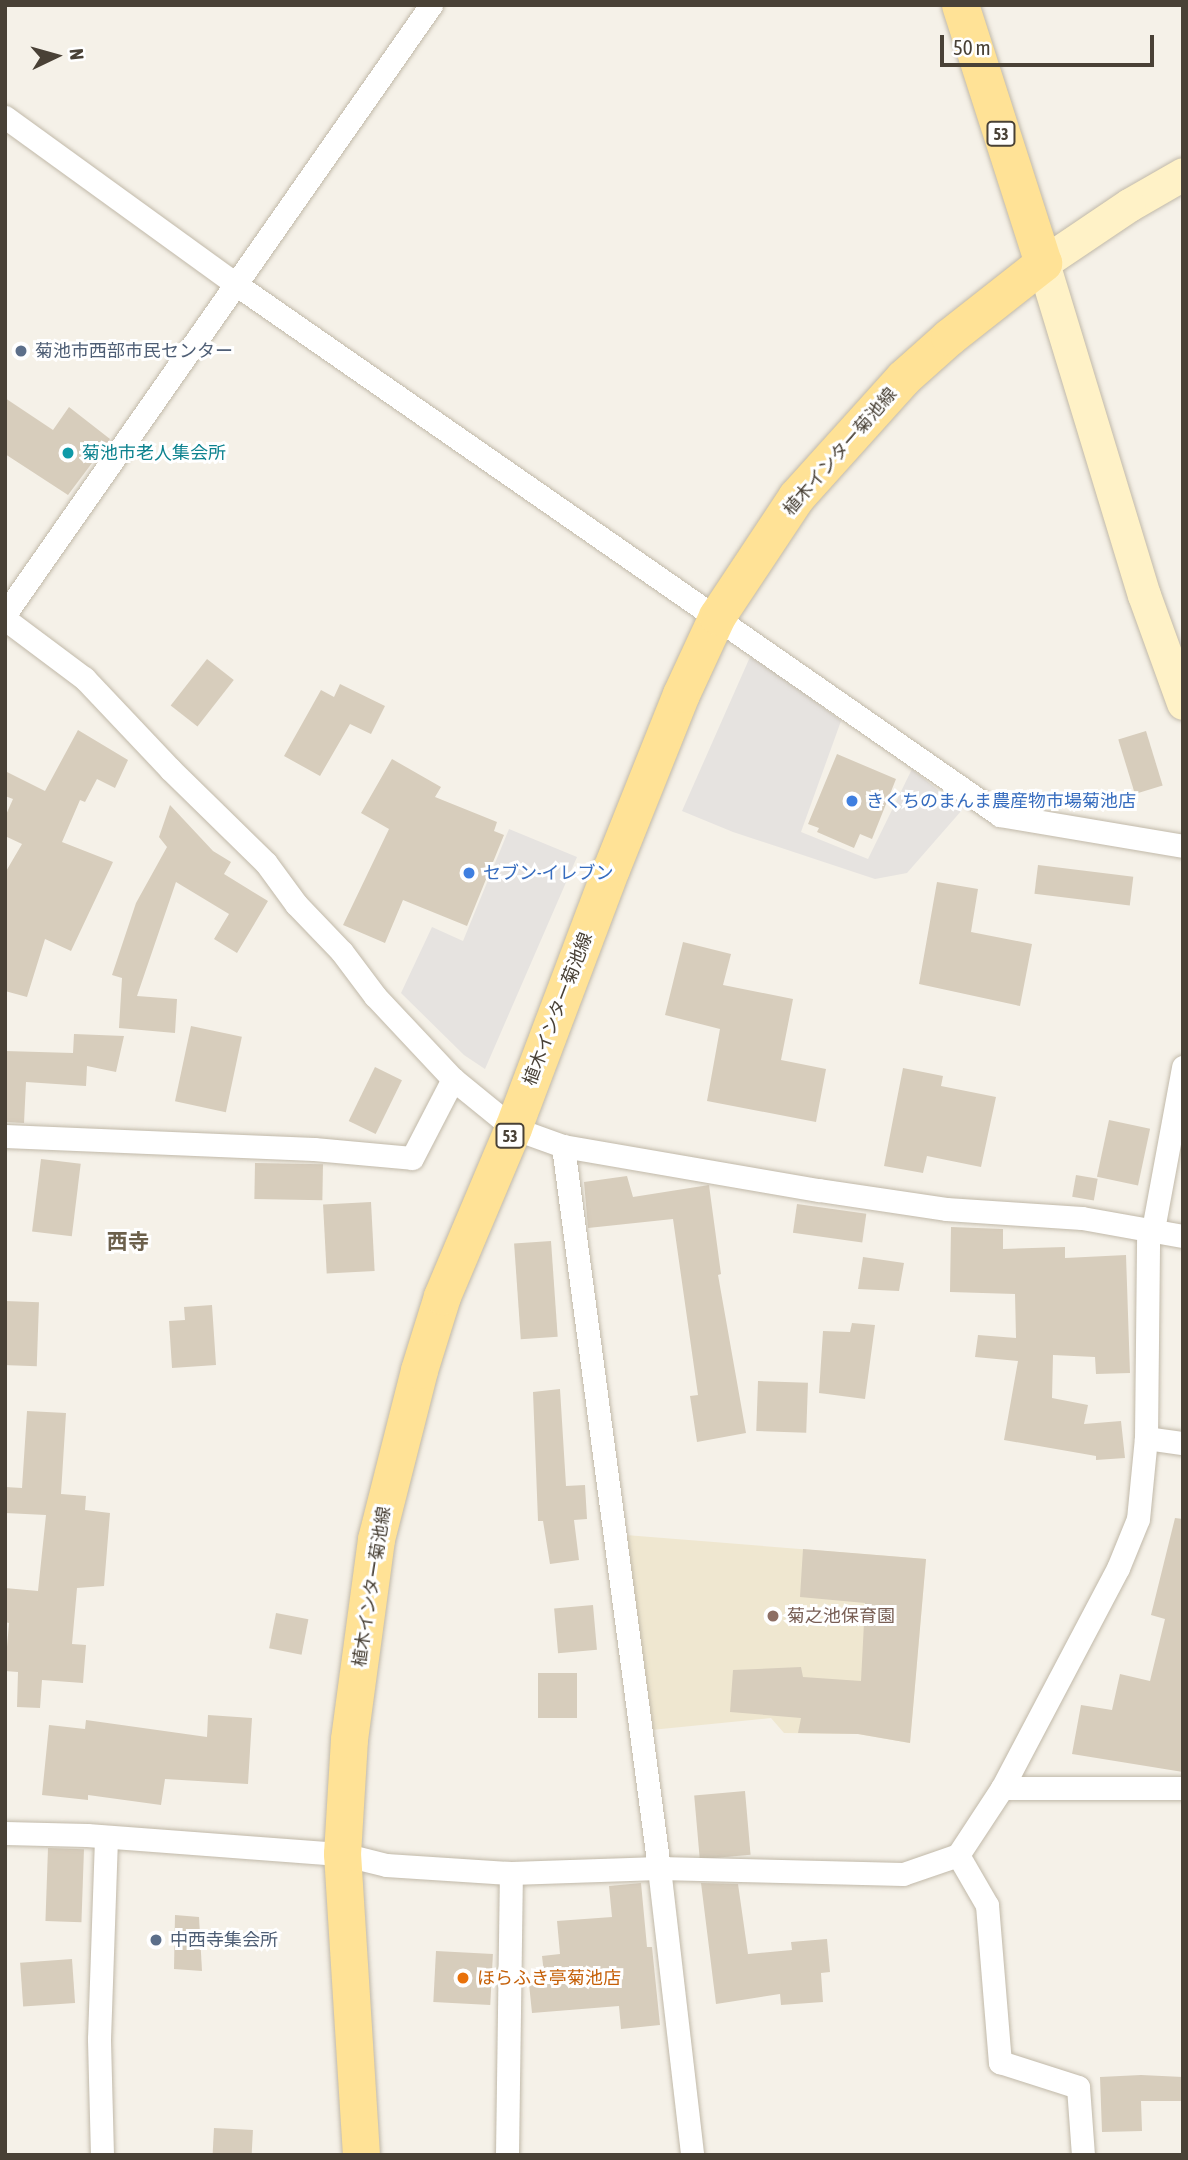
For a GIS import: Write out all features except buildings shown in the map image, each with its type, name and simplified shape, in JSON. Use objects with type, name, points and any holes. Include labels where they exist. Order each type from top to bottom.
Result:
[{"type":"main road","name":"53","points":[[960,5],[1043,262]]},
{"type":"main road","name":"植木インター菊池線","points":[[361,2155],[342,1854],[349,1739],[376,1538],[419,1370],[442,1296],[513,1128],[681,694],[717,616],[796,497],[903,378],[949,337],[1043,262]]},
{"type":"street","points":[[431,5],[5,617],[84,678],[170,769],[265,863],[296,905],[342,952],[375,996],[453,1079],[513,1128],[563,1146],[946,1209],[1082,1217],[1183,1236]]},
{"type":"street","points":[[5,117],[237,285],[1000,815],[1183,846]]},
{"type":"street","points":[[1183,174],[1129,205],[1043,262],[1144,595],[1183,703]]},
{"type":"street","points":[[5,1833],[106,1837],[342,1854],[386,1865],[511,1873],[659,1868],[903,1874],[958,1855],[1002,1787],[1118,1568],[1139,1519],[1146,1438],[1148,1230],[1154,1224],[1183,1066]]},
{"type":"street","points":[[5,1136],[314,1149],[412,1158],[453,1079]]},
{"type":"street","points":[[563,1146],[659,1868],[692,2155]]},
{"type":"street","points":[[1146,1438],[1183,1443]]},
{"type":"street","points":[[1002,1787],[1183,1788]]},
{"type":"street","points":[[102,2155],[99,2039],[106,1837]]},
{"type":"street","points":[[958,1855],[987,1905],[1000,2062],[1078,2087],[1083,2155]]},
{"type":"street","points":[[507,2155],[511,1873]]},
{"type":"shaded area","points":[[750,657],[789,681],[841,721],[801,832],[868,859],[912,769],[962,810],[907,873],[875,879],[733,832],[682,811]]},
{"type":"shaded area","points":[[509,829],[577,857],[485,1069],[464,1055],[401,993],[432,927],[463,941]]},
{"type":"shaded area","name":"菊之池保育園","points":[[613,1534],[926,1559],[910,1743],[858,1734],[784,1733],[771,1718],[641,1731]]},
{"type":"place","name":"菊池市西部市民センター","points":[[21,351]]},
{"type":"place","name":"菊池市老人集会所","points":[[68,453]]},
{"type":"place","name":"きくちのまんま農産物市場菊池店","points":[[852,801]]},
{"type":"place","name":"セブン-イレブン","points":[[469,873]]},
{"type":"place","name":"菊之池保育園","points":[[773,1616]]},
{"type":"place","name":"中西寺集会所","points":[[156,1940]]},
{"type":"place","name":"ほらふき亭菊池店","points":[[463,1978]]},
{"type":"district","name":"西寺","points":[[128,1241]]}]
